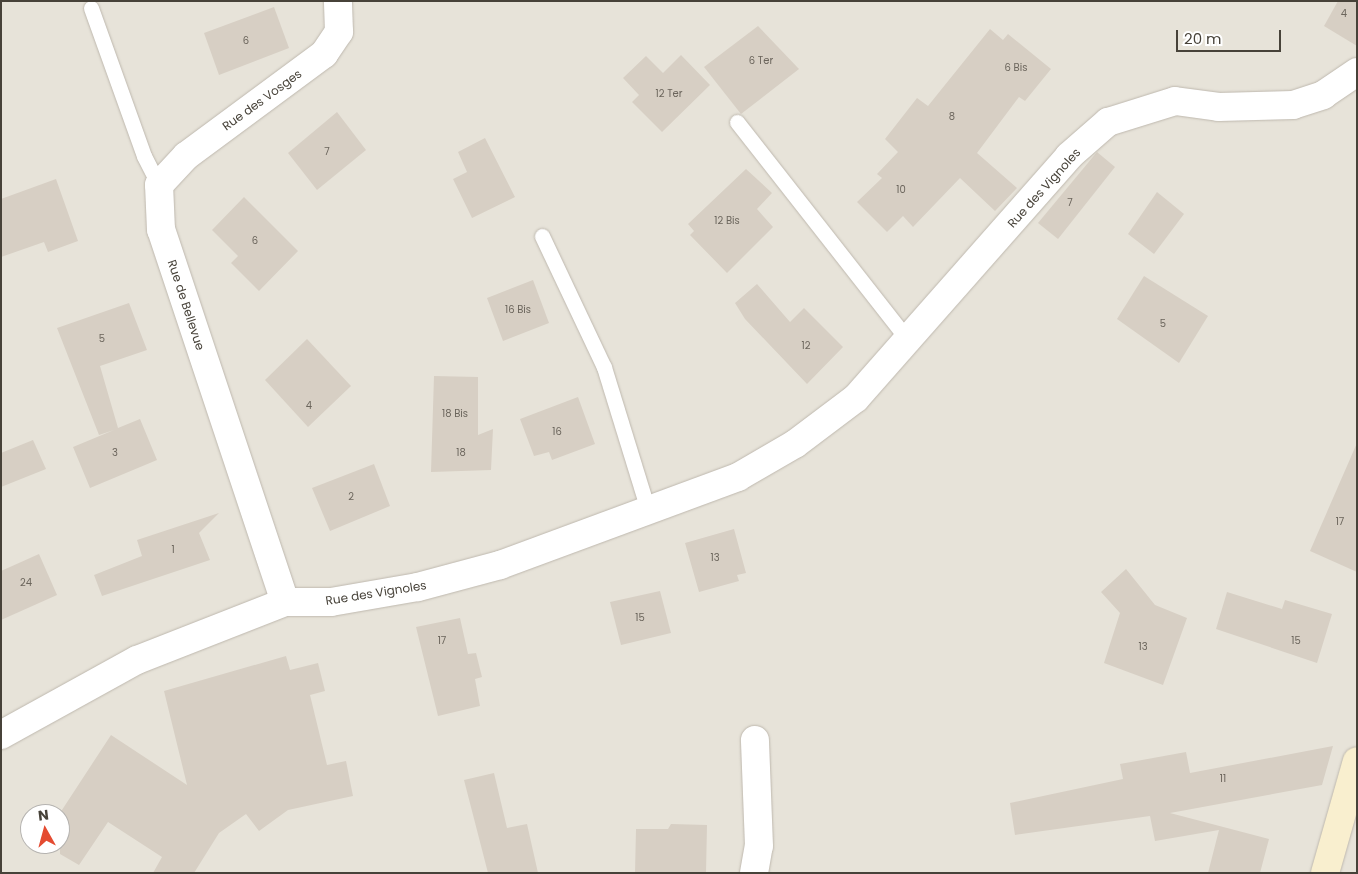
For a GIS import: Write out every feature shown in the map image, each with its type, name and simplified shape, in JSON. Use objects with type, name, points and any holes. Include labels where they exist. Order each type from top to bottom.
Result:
[{"type":"main road","points":[[1325,873],[1355,776]]},
{"type":"street","name":"Rue des Vosges","points":[[159,185],[186,156],[324,54],[339,32],[338,1]]},
{"type":"street","name":"Rue des Vignoles","points":[[1,736],[137,660],[285,602],[331,602],[418,587],[500,565],[738,477],[795,444],[856,398],[1069,156],[1108,122],[1175,101],[1220,107],[1293,105],[1323,95],[1357,72]]},
{"type":"street","name":"Rue de Bellevue","points":[[159,185],[161,230],[285,602]]},
{"type":"street","points":[[754,873],[759,846],[755,740]]},
{"type":"lane","name":"Rue de Bellevue","points":[[92,8],[144,156],[159,185]]},
{"type":"lane","points":[[737,122],[908,340]]},
{"type":"lane","points":[[542,236],[604,367],[648,510]]},
{"type":"shaded area","points":[[1,1],[1357,1],[1357,873],[1,873]]},
{"type":"building","points":[[1338,1],[1357,1],[1357,46],[1324,26]]},
{"type":"building","points":[[274,7],[289,48],[219,75],[204,33]]},
{"type":"building","points":[[758,26],[799,69],[741,114],[704,67]]},
{"type":"building","points":[[990,29],[1003,40],[1008,34],[1051,69],[1025,101],[1019,97],[977,153],[1017,188],[995,211],[960,178],[913,227],[903,216],[887,232],[857,202],[882,178],[877,174],[898,152],[885,139],[917,98],[928,106]]},
{"type":"building","points":[[681,55],[710,85],[662,132],[632,102],[639,95],[623,78],[646,56],[663,73]]},
{"type":"building","points":[[337,112],[366,150],[317,190],[288,153]]},
{"type":"building","points":[[485,138],[515,197],[472,218],[453,179],[467,172],[458,152]]},
{"type":"building","points":[[1097,152],[1115,167],[1058,239],[1038,223]]},
{"type":"building","points":[[746,169],[772,193],[757,209],[773,227],[727,273],[690,235],[694,231],[688,224]]},
{"type":"building","points":[[56,179],[78,241],[48,252],[44,242],[1,257],[1,199]]},
{"type":"building","points":[[1157,192],[1184,214],[1154,254],[1128,234]]},
{"type":"building","points":[[244,197],[298,251],[259,291],[231,263],[238,256],[212,230]]},
{"type":"building","points":[[1144,276],[1208,316],[1179,363],[1117,319]]},
{"type":"building","points":[[533,280],[549,323],[503,341],[487,298]]},
{"type":"building","points":[[757,284],[790,322],[804,308],[843,347],[807,384],[745,319],[735,303]]},
{"type":"building","points":[[129,303],[147,350],[100,366],[118,428],[140,419],[157,460],[90,488],[73,447],[114,430],[99,435],[57,328]]},
{"type":"building","points":[[307,339],[351,386],[308,427],[265,380]]},
{"type":"building","points":[[434,376],[478,377],[478,435],[493,429],[491,470],[431,472]]},
{"type":"building","points":[[578,397],[595,444],[552,460],[549,452],[534,456],[520,419]]},
{"type":"building","points":[[33,440],[46,469],[1,487],[1,453]]},
{"type":"building","points":[[1357,443],[1357,572],[1310,551]]},
{"type":"building","points":[[374,464],[390,506],[330,531],[312,488]]},
{"type":"building","points":[[219,513],[199,533],[210,560],[102,596],[94,575],[142,556],[137,540]]},
{"type":"building","points":[[734,529],[746,573],[737,575],[739,581],[699,592],[685,543]]},
{"type":"building","points":[[39,554],[57,595],[1,620],[1,571]]},
{"type":"building","points":[[1126,569],[1155,605],[1187,618],[1163,685],[1104,663],[1120,613],[1101,592]]},
{"type":"building","points":[[660,591],[671,633],[621,645],[610,602]]},
{"type":"building","points":[[1227,592],[1282,609],[1285,600],[1332,614],[1317,663],[1216,629]]},
{"type":"building","points":[[460,618],[468,654],[476,653],[482,677],[475,679],[480,706],[438,716],[416,627]]},
{"type":"building","points":[[286,656],[290,670],[318,663],[325,691],[310,695],[327,765],[346,761],[353,796],[288,810],[259,831],[246,814],[219,833],[194,873],[153,873],[162,857],[108,822],[79,865],[60,854],[70,854],[70,804],[66,804],[111,735],[187,785],[164,691]]},
{"type":"building","points":[[1333,746],[1322,785],[1170,813],[1269,839],[1260,873],[1208,873],[1219,830],[1155,841],[1150,816],[1015,835],[1010,803],[1123,779],[1120,764],[1186,752],[1190,773]]},
{"type":"building","points":[[494,773],[507,828],[527,824],[538,873],[488,873],[464,780]]},
{"type":"building","points":[[671,824],[707,825],[706,873],[635,873],[636,829],[668,829]]}]
